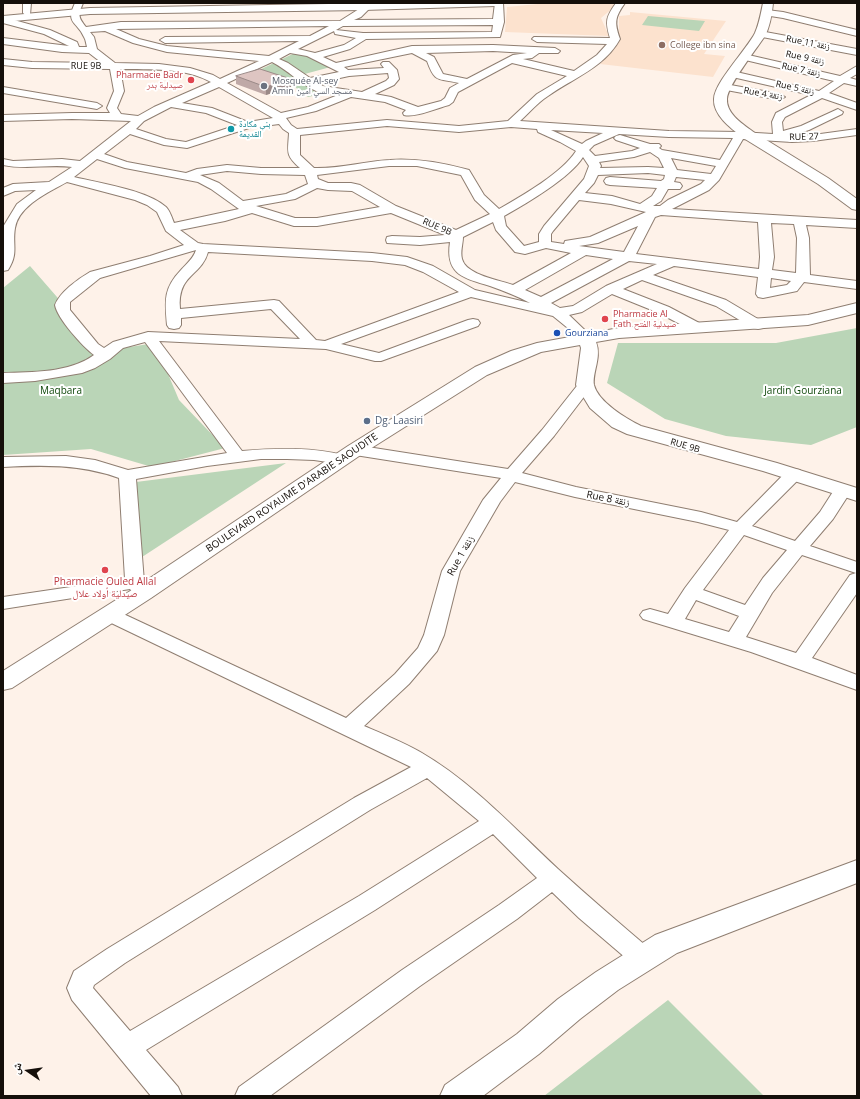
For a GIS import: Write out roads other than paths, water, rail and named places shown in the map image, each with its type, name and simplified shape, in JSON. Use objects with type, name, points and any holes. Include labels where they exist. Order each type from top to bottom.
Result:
[{"type":"main road","points":[[3,20],[77,8],[350,3]]},
{"type":"main road","points":[[3,16],[27,8],[205,10],[360,5],[497,3]]},
{"type":"main road","points":[[767,8],[760,34],[752,51],[730,78],[720,98],[723,111],[745,135],[823,181],[857,206]]},
{"type":"main road","name":"BOULEVARD ROYAUME D'ARABIE SAOUDITE","points":[[3,682],[110,615],[139,588],[348,454],[481,371],[517,355],[537,348],[619,333],[758,325],[808,320],[857,308]]},
{"type":"main road","points":[[585,385],[590,348],[586,338]]},
{"type":"main road","name":"RUE 9B","points":[[585,385],[591,396],[611,417],[630,428],[712,453],[794,474],[850,493]]},
{"type":"main road","points":[[457,1096],[528,1044],[588,995],[666,944],[857,871]]},
{"type":"street","points":[[493,48],[500,37],[497,3]]},
{"type":"street","points":[[511,124],[544,93],[577,75],[596,61],[616,37],[612,29],[612,15],[621,3]]},
{"type":"street","points":[[3,267],[9,254],[9,228],[21,207],[50,186],[65,178],[128,130],[140,119],[272,59],[343,23],[362,12],[364,9],[360,5]]},
{"type":"street","points":[[77,8],[76,22],[84,30],[91,46],[115,68],[119,91],[115,112]]},
{"type":"street","points":[[767,8],[783,15],[857,33]]},
{"type":"street","points":[[202,24],[205,10]]},
{"type":"street","points":[[3,20],[47,32],[73,47]]},
{"type":"street","points":[[84,30],[121,25],[499,22]]},
{"type":"street","points":[[106,28],[136,41],[167,49],[272,59],[285,65],[320,89],[387,99],[418,112]]},
{"type":"street","points":[[327,30],[363,36],[500,37]]},
{"type":"street","name":"Rue 11 زنقة","points":[[760,34],[857,52]]},
{"type":"street","points":[[313,56],[344,48],[357,42],[363,36]]},
{"type":"street","points":[[381,36],[413,50],[431,60],[437,74],[440,76],[468,82]]},
{"type":"street","points":[[136,41],[312,38]]},
{"type":"street","points":[[528,39],[614,41]]},
{"type":"street","points":[[3,41],[73,47],[91,46]]},
{"type":"street","points":[[334,66],[413,50],[493,48],[555,51]]},
{"type":"street","points":[[468,49],[472,52],[512,59],[577,75]]},
{"type":"street","points":[[289,50],[313,56],[349,73]]},
{"type":"street","points":[[283,117],[315,122],[418,112],[445,103],[449,100],[454,90],[468,82],[512,59],[519,56],[529,56],[538,50]]},
{"type":"street","name":"Rue 7 زنقة","points":[[752,51],[857,83]]},
{"type":"street","points":[[364,96],[390,83],[394,79],[392,70],[384,63],[374,58]]},
{"type":"street","name":"RUE 9B","points":[[3,62],[32,65],[110,65],[159,67],[184,70],[209,77],[283,117],[287,127],[294,132]]},
{"type":"street","points":[[10,74],[26,69],[32,65]]},
{"type":"street","points":[[842,66],[857,69]]},
{"type":"street","points":[[851,117],[813,105],[780,115],[778,118],[777,128],[780,136],[805,128],[813,105],[830,88],[857,69]]},
{"type":"street","points":[[308,82],[349,73],[392,70]]},
{"type":"street","points":[[730,78],[830,88],[852,94]]},
{"type":"street","name":"Rue 4 زنقة","points":[[730,78],[813,105]]},
{"type":"street","name":"Rue 5 زنقة","points":[[730,78],[813,105],[857,107]]},
{"type":"street","points":[[3,90],[115,112],[140,119]]},
{"type":"street","points":[[128,130],[164,142],[187,145],[247,125],[312,109],[350,94]]},
{"type":"street","points":[[18,104],[46,98]]},
{"type":"street","points":[[171,104],[208,110],[247,125]]},
{"type":"street","points":[[4,111],[80,115],[115,112]]},
{"type":"street","name":"RUE 27","points":[[294,132],[387,123],[459,129],[511,124],[669,134],[813,138],[857,132]]},
{"type":"street","points":[[542,126],[542,130],[562,138],[582,150],[592,171]]},
{"type":"street","points":[[392,240],[420,241],[456,236],[498,215],[527,198],[574,163],[582,150],[590,143],[620,130]]},
{"type":"street","points":[[241,204],[287,198],[308,191],[315,184],[312,181],[310,171],[296,158],[294,154],[294,132]]},
{"type":"street","points":[[548,245],[545,234],[553,221],[564,211],[592,171],[634,154],[657,151],[669,134]]},
{"type":"street","points":[[683,157],[700,134]]},
{"type":"street","points":[[608,135],[634,141],[657,151],[723,164]]},
{"type":"street","points":[[188,176],[197,172],[227,168],[261,171],[322,172],[400,163],[438,166],[454,169],[465,172],[479,197],[498,215],[500,227],[520,249],[525,250],[548,245],[586,243],[700,189],[715,178],[723,164],[745,135]]},
{"type":"street","points":[[542,302],[628,256],[657,198],[665,184],[670,181],[672,172],[657,151]]},
{"type":"street","points":[[96,155],[125,165],[188,176],[208,182],[252,210],[286,220],[300,222],[326,220],[392,209]]},
{"type":"street","points":[[3,162],[13,164],[62,162],[82,165]]},
{"type":"street","points":[[592,171],[636,170],[672,172],[715,178]]},
{"type":"street","points":[[592,171],[700,189]]},
{"type":"street","points":[[65,178],[139,197],[151,202],[162,210],[170,228],[198,247],[200,258],[184,274],[174,290],[172,297],[174,337]]},
{"type":"street","name":"RUE 9B","points":[[315,184],[329,187],[350,187],[392,209],[456,236],[454,259],[458,266],[468,275],[515,290],[542,302],[578,329],[586,338]]},
{"type":"street","points":[[3,192],[13,188],[50,186]]},
{"type":"street","points":[[575,196],[612,200],[651,212],[857,224]]},
{"type":"street","points":[[170,228],[225,218],[252,210]]},
{"type":"street","points":[[764,218],[767,257],[763,294],[792,288],[802,277],[804,271],[803,238],[798,220]]},
{"type":"street","points":[[548,245],[584,251],[857,285]]},
{"type":"street","points":[[105,356],[93,347],[63,311],[62,305],[64,300],[95,275],[198,247],[357,256],[407,261],[428,269],[470,293],[558,313],[577,309],[611,289],[672,262]]},
{"type":"street","points":[[515,290],[584,251]]},
{"type":"street","points":[[640,275],[721,304],[758,325]]},
{"type":"street","points":[[611,289],[664,310],[698,328]]},
{"type":"street","points":[[319,344],[470,293]]},
{"type":"street","points":[[174,314],[274,304],[319,344]]},
{"type":"street","points":[[832,314],[857,314]]},
{"type":"street","points":[[3,378],[24,378],[66,372],[90,365],[118,346],[148,336],[319,344],[375,357],[381,357],[473,322]]},
{"type":"street","points":[[148,336],[238,457]]},
{"type":"street","name":"Rue 1 زنقة","points":[[348,728],[397,685],[427,650],[434,635],[444,593],[455,561],[492,500],[585,385]]},
{"type":"street","name":"Rue 8 زنقة","points":[[127,475],[238,457],[293,453],[348,454],[513,475],[575,492],[664,509],[740,528],[857,568]]},
{"type":"street","points":[[3,462],[54,460],[81,461],[127,475],[139,588],[3,603]]},
{"type":"street","points":[[673,622],[692,592],[740,528],[794,474]]},
{"type":"street","points":[[735,639],[770,582],[834,504],[850,493]]},
{"type":"street","points":[[800,661],[857,579]]},
{"type":"street","points":[[692,592],[750,613]]},
{"type":"street","points":[[110,615],[393,748],[428,767],[495,822],[590,913],[643,958]]},
{"type":"street","points":[[650,615],[735,639],[800,661],[857,683]]},
{"type":"street","points":[[168,1096],[81,992],[80,988],[83,979],[116,956],[362,804],[428,767]]},
{"type":"street","points":[[127,1047],[354,911],[495,822]]},
{"type":"street","points":[[249,1096],[411,978],[508,912],[554,878]]},
{"type":"place","name":"College ibn sina","points":[[662,45]]},
{"type":"place","name":"Pharmacie Badr صيدلية بدر","points":[[191,80]]},
{"type":"place","name":"Mosquée Al-sey Amin مسجد السي أمين","points":[[264,86]]},
{"type":"place","name":"بني مكادة القديمة","points":[[231,129]]},
{"type":"place","name":"Pharmacie Al Fath صيدلية الفتح","points":[[605,319]]},
{"type":"place","name":"Gourziana","points":[[557,333]]},
{"type":"place","name":"Dg. Laasiri","points":[[367,421]]},
{"type":"place","name":"Pharmacie Ouled Allal صيدلية أولاد علال","points":[[105,570]]},
{"type":"park label","name":"Maqbara","points":[[61,391]]},
{"type":"park label","name":"Jardin Gourziana","points":[[803,391]]}]
